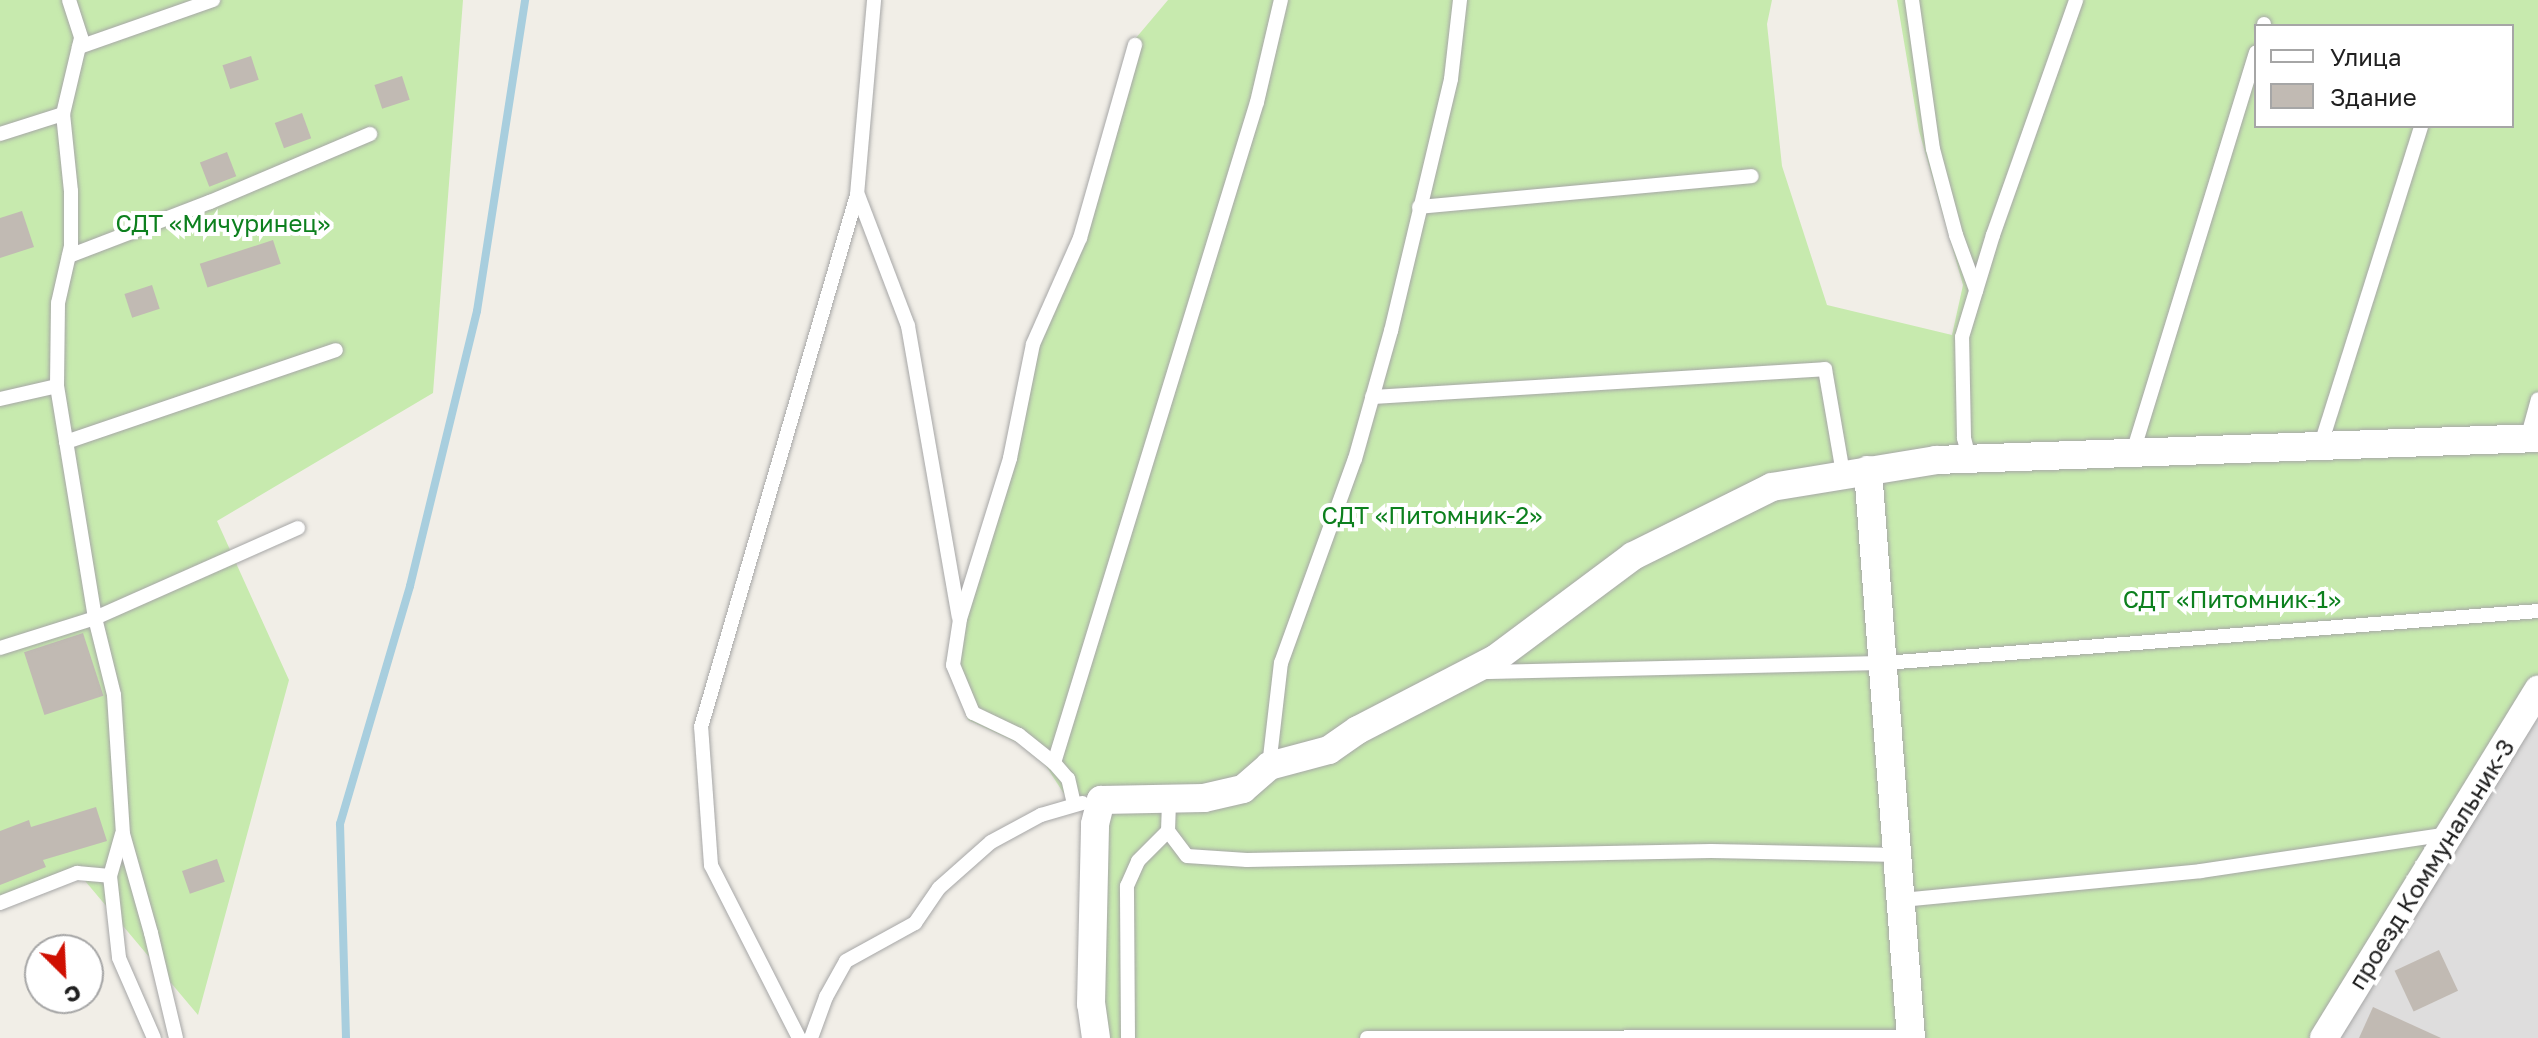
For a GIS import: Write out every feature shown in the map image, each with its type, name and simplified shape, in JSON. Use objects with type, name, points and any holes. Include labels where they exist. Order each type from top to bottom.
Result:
[{"type":"street","points":[[1096,1038],[1092,989],[1095,824],[1087,802],[1169,801],[1243,789],[1269,766],[1329,750],[1358,730],[1495,659],[1633,556],[1715,512],[1772,487],[1856,471],[1969,458],[2532,438]]},
{"type":"street","points":[[1856,471],[1885,663],[1911,1038]]},
{"type":"street","name":"проезд Коммунальник-3","points":[[2324,1038],[2538,690]]},
{"type":"lane","points":[[69,0],[81,38],[63,114],[71,191],[69,256],[58,303],[57,386],[95,618],[114,695],[123,834],[176,1038]]},
{"type":"lane","points":[[799,1038],[711,865],[701,727],[857,195],[874,0]]},
{"type":"lane","points":[[1054,763],[1257,102],[1281,0]]},
{"type":"lane","points":[[1269,766],[1281,663],[1355,459],[1451,79],[1460,0],[1472,0]]},
{"type":"lane","points":[[1912,0],[1933,149],[1956,235],[1976,290]]},
{"type":"lane","points":[[1969,458],[1964,438],[1962,337],[2076,0]]},
{"type":"lane","points":[[79,47],[203,2]]},
{"type":"lane","points":[[811,1038],[826,997],[846,961],[915,923],[939,888],[991,842],[1041,815],[1087,802],[1054,763],[1019,735],[973,713],[953,665],[960,619],[1010,458],[1033,344],[1080,238],[1135,45]]},
{"type":"lane","points":[[2133,452],[2254,59]]},
{"type":"lane","points":[[0,134],[63,114]]},
{"type":"lane","points":[[2321,444],[2420,128]]},
{"type":"lane","points":[[69,256],[210,202],[370,134]]},
{"type":"lane","points":[[1419,207],[1752,176]]},
{"type":"lane","points":[[857,195],[908,326],[960,619]]},
{"type":"lane","points":[[66,442],[336,350]]},
{"type":"lane","points":[[1372,397],[1825,369],[1856,471]]},
{"type":"lane","points":[[0,399],[57,386]]},
{"type":"lane","points":[[2532,438],[2538,399]]},
{"type":"lane","points":[[0,648],[95,618],[298,528]]},
{"type":"lane","points":[[1466,672],[1885,663],[2538,611]]},
{"type":"lane","points":[[1169,801],[1168,831],[1187,856],[1247,860],[1711,851],[1898,855]]},
{"type":"lane","points":[[1128,1038],[1127,886],[1138,861],[1168,831]]},
{"type":"lane","points":[[123,834],[110,876],[119,958],[154,1038]]},
{"type":"lane","points":[[1901,900],[2201,871],[2449,834]]},
{"type":"lane","points":[[0,903],[77,873],[110,876]]},
{"type":"lane","points":[[1367,1038],[1911,1038]]},
{"type":"shaded area","points":[[2538,699],[2538,1038],[2331,1038]]},
{"type":"green space","name":"СДТ «Мичуринец»","points":[[0,0],[463,0],[433,393],[217,521],[289,680],[198,1015],[75,869],[0,899]]},
{"type":"green space","points":[[1168,0],[1772,0],[1767,24],[1782,166],[1827,305],[1952,335],[1963,285],[1919,131],[1897,0],[2538,0],[2538,682],[2318,1038],[1101,1038],[1104,796],[1087,795],[1068,800],[1046,766],[1018,743],[968,720],[946,663],[956,612],[1005,455],[1030,337],[1073,243],[1130,45]]},
{"type":"building","points":[[251,56],[259,80],[230,89],[222,65]]},
{"type":"building","points":[[402,76],[410,100],[382,109],[374,85]]},
{"type":"building","points":[[302,113],[311,138],[284,148],[275,123]]},
{"type":"building","points":[[227,152],[236,176],[209,187],[200,162]]},
{"type":"building","points":[[22,211],[34,247],[0,258],[0,218]]},
{"type":"building","points":[[273,240],[281,264],[207,288],[200,264]]},
{"type":"building","points":[[152,285],[160,309],[132,318],[124,294]]},
{"type":"building","points":[[83,633],[103,696],[44,715],[24,652]]},
{"type":"building","points":[[96,807],[107,841],[43,860],[46,867],[0,885],[0,831],[29,820],[31,827]]},
{"type":"building","points":[[217,859],[225,882],[190,894],[182,871]]},
{"type":"building","points":[[2439,950],[2458,991],[2414,1011],[2395,971]]},
{"type":"building","points":[[2373,1007],[2441,1038],[2359,1038]]},
{"type":"waterway","points":[[346,1038],[340,824],[410,586],[477,311],[525,0]]},
{"type":"park label","name":"СДТ «Питомник-2»","points":[[1432,515]]},
{"type":"park label","name":"СДТ «Питомник-1»","points":[[2232,599]]}]
